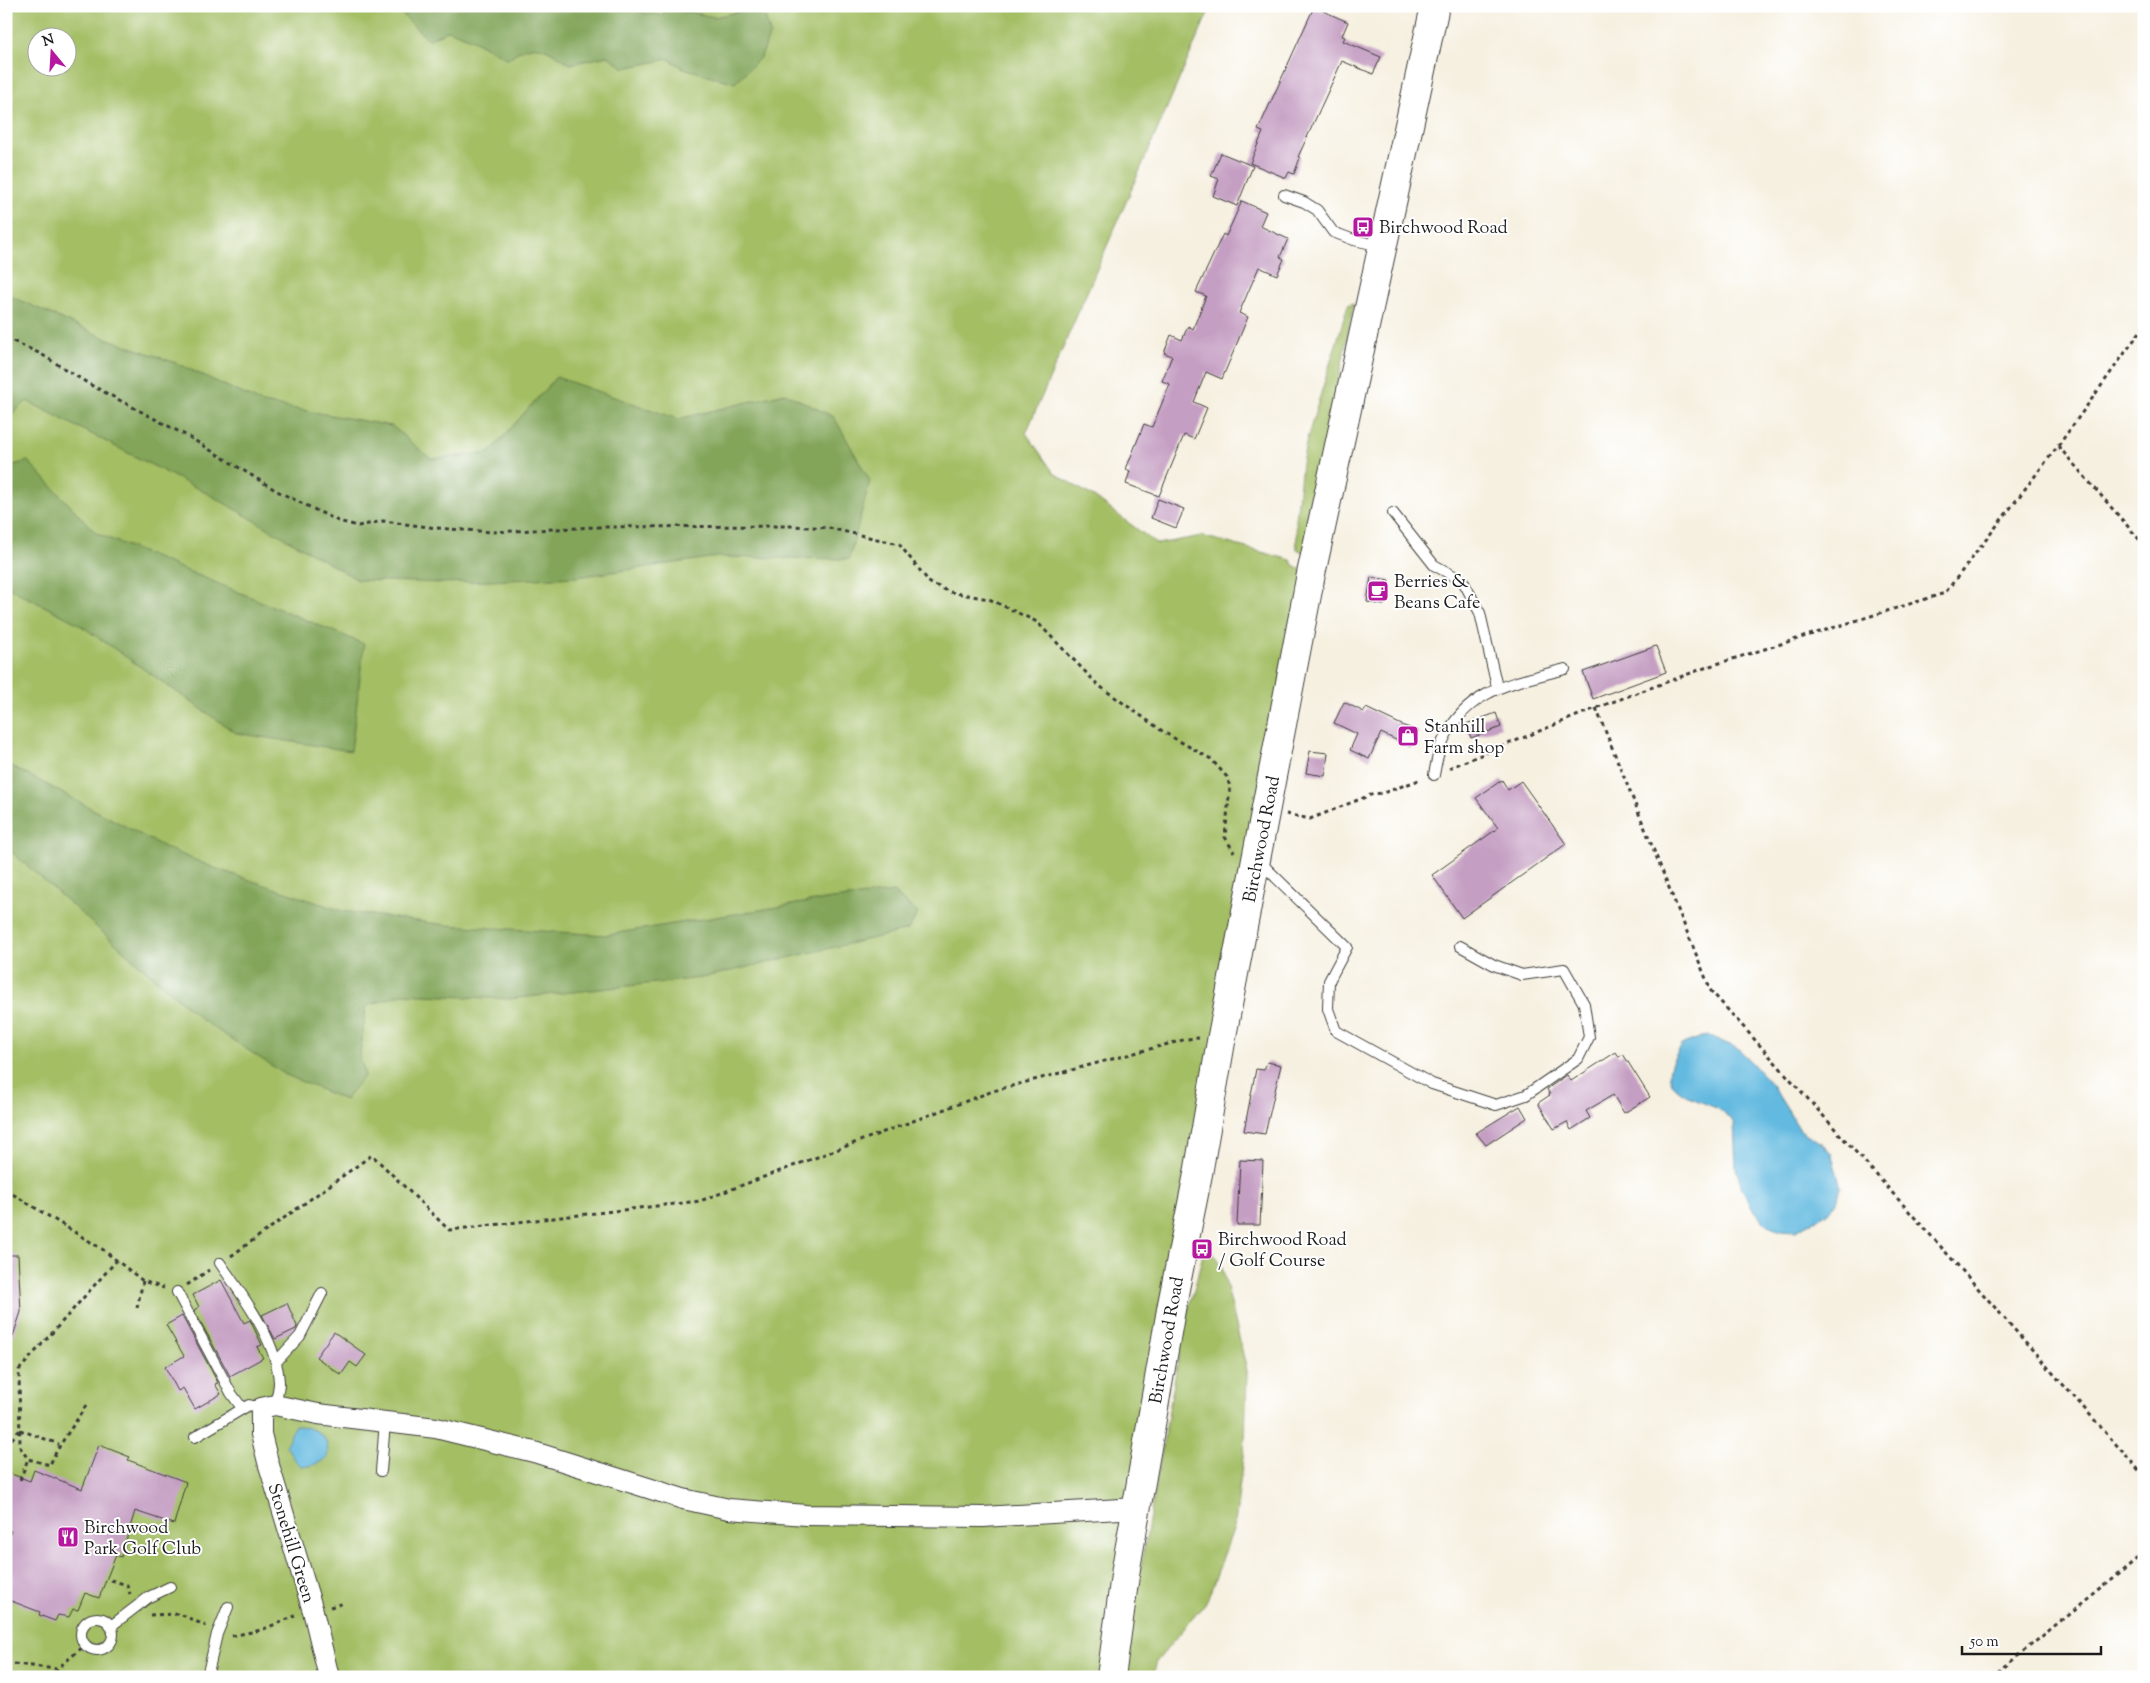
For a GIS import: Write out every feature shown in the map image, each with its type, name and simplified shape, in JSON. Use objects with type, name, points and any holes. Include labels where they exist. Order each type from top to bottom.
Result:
[{"type":"street","name":"Birchwood Road","points":[[1111,1677],[1137,1508],[1172,1304],[1200,1164],[1222,1036],[1248,857],[1267,810],[1311,574],[1435,6]]},
{"type":"street","points":[[259,1407],[436,1428],[534,1452],[683,1499],[729,1509],[806,1514],[983,1517],[1137,1508]]},
{"type":"street","name":"Stonehill Green","points":[[259,1407],[268,1462],[313,1611],[329,1677]]},
{"type":"lane","points":[[1284,195],[1304,202],[1316,210],[1333,232],[1354,240],[1382,246]]},
{"type":"lane","points":[[1393,513],[1434,565],[1464,581],[1480,613],[1497,687]]},
{"type":"lane","points":[[1434,775],[1442,742],[1458,716],[1476,699],[1497,687],[1565,669]]},
{"type":"lane","points":[[1248,857],[1347,947],[1329,980],[1328,1009],[1336,1031],[1432,1084],[1496,1105],[1526,1095],[1578,1059],[1589,1037],[1584,1004],[1564,969],[1522,975],[1494,965],[1460,946]]},
{"type":"lane","points":[[195,1437],[259,1407],[279,1384],[276,1362],[268,1338],[220,1263]]},
{"type":"lane","points":[[177,1292],[230,1393],[259,1407]]},
{"type":"lane","points":[[276,1362],[300,1336],[322,1292]]},
{"type":"lane","points":[[381,1470],[385,1422]]},
{"type":"lane","points":[[111,1626],[149,1596],[170,1587]]},
{"type":"lane","points":[[207,1677],[217,1634],[228,1607]]},
{"type":"lane","points":[[103,1619],[111,1626],[113,1631],[112,1641],[104,1648],[94,1650],[82,1640],[82,1630],[88,1621],[103,1619]]},
{"type":"path","points":[[1267,810],[1310,819],[1363,800],[1373,794],[1434,775],[1596,708],[1710,666],[1945,593],[2058,446],[2144,326]]},
{"type":"path","points":[[6,338],[41,354],[89,384],[189,437],[277,491],[338,522],[358,526],[382,521],[436,528],[493,532],[596,527],[792,526],[829,528],[899,544],[930,583],[950,592],[989,599],[1037,622],[1098,685],[1165,733],[1211,759],[1227,777],[1230,787],[1225,837],[1233,851],[1248,857]]},
{"type":"path","points":[[2058,446],[2144,545]]},
{"type":"path","points":[[1596,708],[1711,991],[2144,1476]]},
{"type":"path","points":[[6,1190],[102,1249],[143,1281],[177,1292],[372,1155],[449,1230],[700,1201],[993,1091],[1188,1039],[1222,1036]]},
{"type":"path","points":[[86,1405],[59,1444],[50,1466],[28,1459],[20,1447],[19,1370],[117,1260]]},
{"type":"path","points":[[136,1308],[143,1281]]},
{"type":"path","points":[[20,1430],[59,1444]]},
{"type":"path","points":[[6,1445],[20,1430]]},
{"type":"path","points":[[20,1480],[28,1459]]},
{"type":"path","points":[[1992,1677],[2144,1553]]},
{"type":"path","points":[[111,1580],[127,1585],[135,1607],[148,1615],[180,1614],[199,1622],[217,1634],[233,1636],[261,1630],[299,1614],[313,1611]]},
{"type":"path","points":[[6,1663],[57,1669],[85,1644]]},
{"type":"green space","points":[[6,6],[1211,6],[1026,433],[1054,473],[1094,497],[1157,544],[1202,536],[1291,560],[1293,565],[1310,574],[1108,1677],[6,1677]]},
{"type":"green space","points":[[394,6],[632,6],[643,13],[661,15],[670,8],[714,17],[743,11],[764,13],[770,34],[761,57],[735,83],[683,68],[669,59],[624,68],[608,56],[570,64],[546,49],[532,47],[517,52],[508,59],[469,38],[448,30],[428,40]]},
{"type":"green space","points":[[6,294],[100,336],[176,363],[263,403],[392,426],[431,459],[489,453],[556,377],[678,419],[785,393],[834,417],[870,481],[849,559],[717,557],[577,577],[442,583],[358,580],[212,496],[27,401],[6,419]]},
{"type":"green space","points":[[1353,303],[1304,553],[1297,549],[1296,520],[1302,463],[1307,439],[1348,305]]},
{"type":"green space","points":[[28,461],[96,533],[364,644],[351,751],[236,733],[77,623],[11,589],[6,580],[6,467]]},
{"type":"green space","points":[[6,763],[166,848],[217,869],[342,911],[446,925],[605,935],[815,901],[893,892],[918,913],[908,930],[701,978],[509,999],[403,994],[366,1006],[360,1057],[365,1075],[345,1100],[286,1075],[202,1020],[6,847]]},
{"type":"green space","points":[[1206,1242],[1222,1266],[1247,1371],[1245,1441],[1235,1524],[1207,1601],[1157,1661],[1153,1677],[1121,1677],[1186,1316]]},
{"type":"water","points":[[1707,1035],[1739,1049],[1772,1085],[1800,1130],[1824,1145],[1831,1153],[1841,1187],[1837,1201],[1827,1213],[1796,1231],[1777,1230],[1763,1221],[1754,1211],[1742,1189],[1736,1168],[1734,1123],[1719,1109],[1683,1094],[1671,1082],[1669,1074],[1671,1064],[1683,1044]]},
{"type":"water","points":[[295,1425],[316,1431],[321,1435],[327,1444],[327,1459],[311,1466],[301,1466],[293,1458],[286,1445]]},
{"type":"building","points":[[1314,7],[1348,22],[1342,36],[1345,37],[1343,41],[1381,57],[1373,74],[1342,61],[1298,157],[1300,158],[1294,174],[1289,172],[1286,178],[1250,163],[1263,132],[1258,130]]},
{"type":"building","points":[[1221,153],[1253,166],[1237,206],[1213,196],[1219,179],[1211,176]]},
{"type":"building","points":[[1242,201],[1266,212],[1260,226],[1288,239],[1280,257],[1284,259],[1277,275],[1259,267],[1239,313],[1248,317],[1222,379],[1206,372],[1194,402],[1207,408],[1194,439],[1184,435],[1159,496],[1126,484],[1130,471],[1126,469],[1144,424],[1152,427],[1170,384],[1162,381],[1172,356],[1164,353],[1171,335],[1182,340],[1188,326],[1193,329],[1206,296],[1196,292],[1223,234],[1226,236]]},
{"type":"building","points":[[1158,499],[1184,509],[1176,528],[1151,518]]},
{"type":"building","name":"Berries & Beans Cafe","points":[[1371,577],[1389,580],[1384,605],[1367,602]]},
{"type":"building","points":[[1656,646],[1666,672],[1593,699],[1583,672]]},
{"type":"building","points":[[1344,702],[1364,712],[1366,708],[1418,731],[1411,747],[1381,733],[1369,759],[1350,750],[1357,734],[1334,723]]},
{"type":"building","points":[[1496,713],[1501,727],[1471,738],[1466,724]]},
{"type":"building","points":[[1310,751],[1328,753],[1325,776],[1306,773]]},
{"type":"building","points":[[1502,780],[1508,790],[1521,781],[1566,844],[1462,918],[1432,875],[1498,828],[1476,798]]},
{"type":"building","points":[[1616,1052],[1619,1057],[1623,1054],[1650,1097],[1624,1113],[1613,1095],[1586,1111],[1590,1118],[1571,1130],[1567,1122],[1554,1129],[1538,1103],[1550,1095],[1547,1089],[1567,1075],[1571,1081]]},
{"type":"building","points":[[1267,1062],[1281,1065],[1265,1134],[1244,1131],[1256,1069],[1264,1070]]},
{"type":"building","points":[[1520,1106],[1527,1118],[1486,1145],[1476,1133]]},
{"type":"building","points":[[1240,1160],[1263,1161],[1260,1225],[1237,1225]]},
{"type":"building","points":[[6,1255],[18,1255],[21,1312],[9,1348],[6,1348]]},
{"type":"building","points":[[221,1280],[244,1323],[250,1320],[262,1345],[257,1347],[263,1358],[230,1376],[194,1310],[199,1307],[193,1295]]},
{"type":"building","points":[[287,1303],[297,1326],[296,1329],[275,1339],[262,1315]]},
{"type":"building","points":[[182,1316],[218,1383],[215,1384],[221,1394],[195,1409],[183,1388],[178,1391],[165,1367],[184,1356],[166,1325]]},
{"type":"building","points":[[334,1332],[366,1355],[357,1367],[350,1362],[341,1375],[316,1357]]},
{"type":"building","name":"Birchwood Park Golf Club","points":[[99,1445],[130,1457],[128,1460],[186,1482],[174,1524],[135,1511],[121,1557],[116,1555],[99,1598],[85,1593],[78,1610],[73,1609],[69,1617],[58,1615],[55,1621],[39,1615],[40,1612],[6,1599],[6,1543],[11,1531],[6,1529],[6,1472],[30,1481],[34,1470],[82,1489]]},
{"type":"place","name":"Birchwood Road","points":[[1363,227]]},
{"type":"place","name":"Berries & Beans Cafe","points":[[1378,591]]},
{"type":"place","name":"Stanhill Farm shop","points":[[1408,736]]},
{"type":"place","name":"Birchwood Road / Golf Course","points":[[1202,1249]]},
{"type":"place","name":"Birchwood Park Golf Club","points":[[68,1537]]}]
